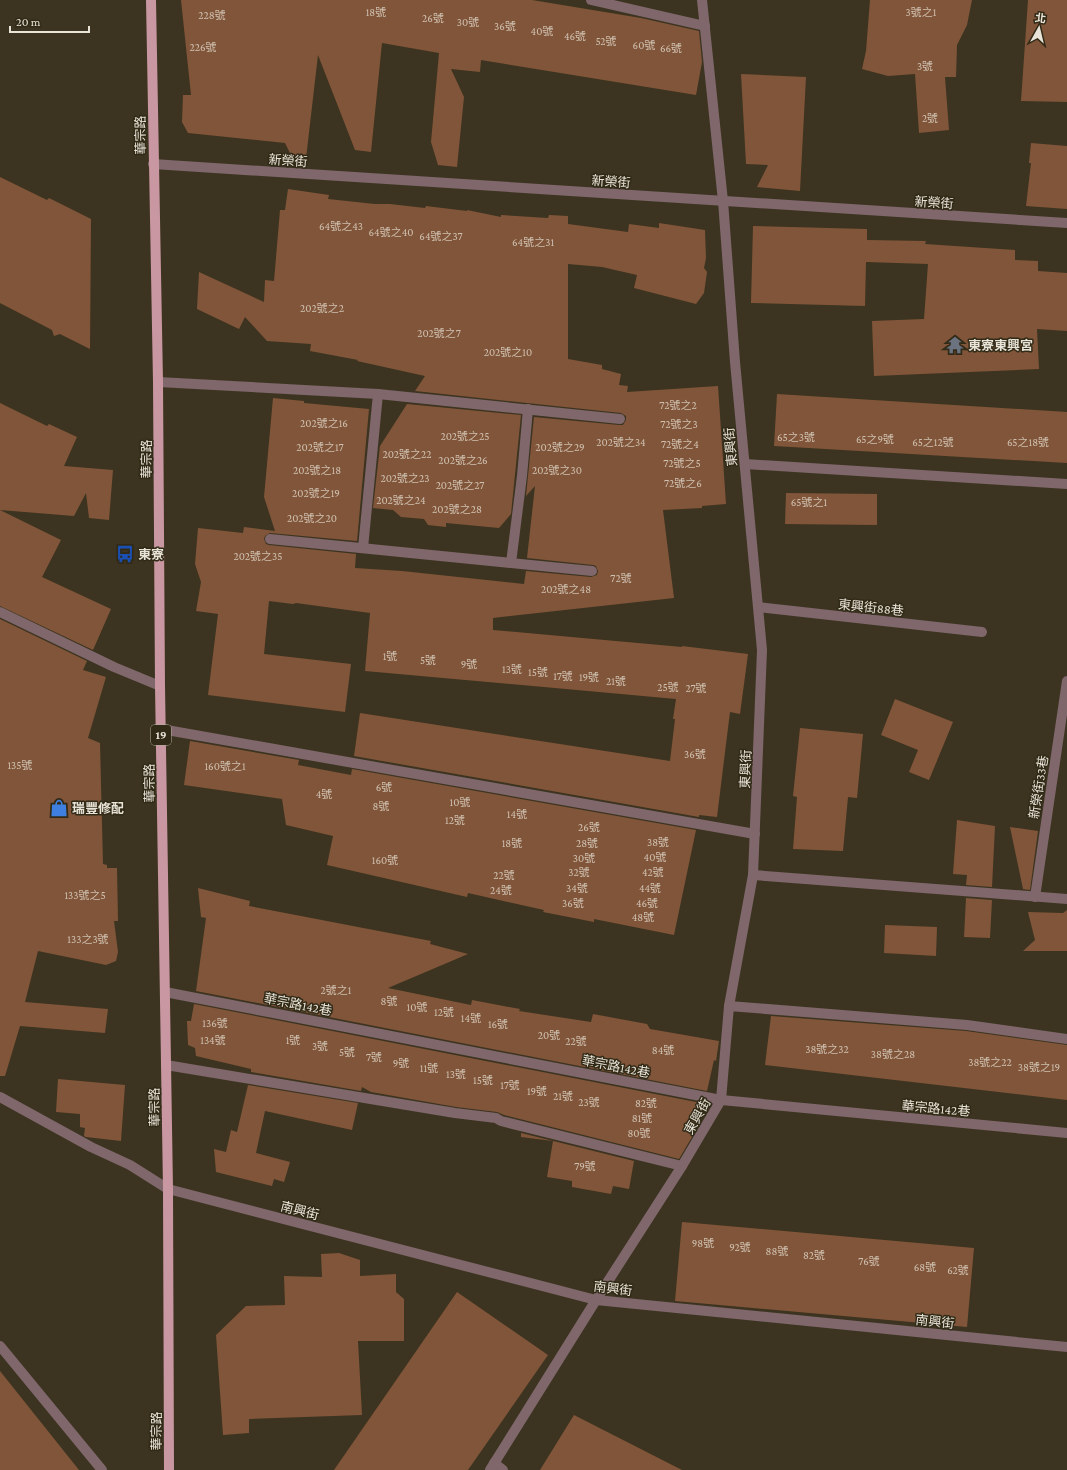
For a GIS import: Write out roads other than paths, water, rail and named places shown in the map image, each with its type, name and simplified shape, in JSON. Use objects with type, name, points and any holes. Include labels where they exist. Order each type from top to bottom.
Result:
[{"type":"main road","name":"華宗路","points":[[151,0],[158,382],[160,686],[168,1189],[169,1470]]},
{"type":"street","points":[[591,0],[705,26]]},
{"type":"street","name":"東興街","points":[[492,1467],[682,1166],[721,1100],[729,1006],[753,875],[762,650],[735,362],[723,201],[702,0]]},
{"type":"street","name":"新榮街","points":[[154,164],[1067,224]]},
{"type":"street","points":[[158,382],[378,394],[620,419]]},
{"type":"street","points":[[363,548],[378,394]]},
{"type":"street","points":[[511,563],[522,476],[528,409]]},
{"type":"street","points":[[745,464],[1067,484]]},
{"type":"street","points":[[270,539],[592,571]]},
{"type":"street","name":"東興街88巷","points":[[758,607],[982,632]]},
{"type":"street","points":[[0,612],[114,667],[160,686]]},
{"type":"street","name":"新榮街33巷","points":[[1035,897],[1067,682]]},
{"type":"street","points":[[161,729],[755,834]]},
{"type":"street","points":[[753,875],[1067,899]]},
{"type":"street","name":"華宗路142巷","points":[[165,992],[721,1100],[1067,1133]]},
{"type":"street","points":[[729,1006],[967,1025],[1067,1039]]},
{"type":"street","points":[[166,1065],[455,1114],[496,1118],[501,1121],[682,1166]]},
{"type":"street","name":"南興街","points":[[0,1097],[91,1147],[130,1165],[168,1189],[596,1300],[1067,1347]]},
{"type":"street","points":[[0,1346],[102,1470]]},
{"type":"street","points":[[492,1467],[503,1470]]},
{"type":"place","name":"東寮東興宮","points":[[955,345]]},
{"type":"place","name":"東寮","points":[[125,554]]},
{"type":"place","name":"瑞豐修配","points":[[59,808]]}]
